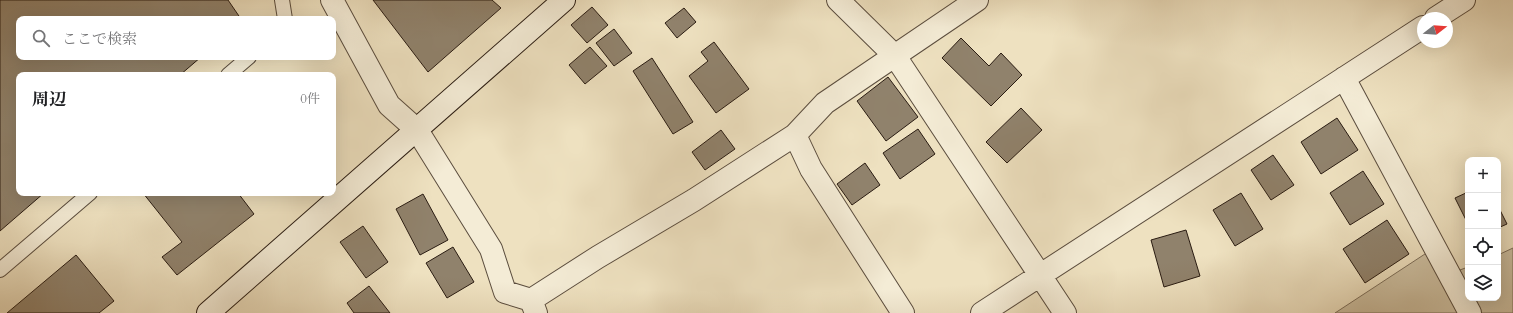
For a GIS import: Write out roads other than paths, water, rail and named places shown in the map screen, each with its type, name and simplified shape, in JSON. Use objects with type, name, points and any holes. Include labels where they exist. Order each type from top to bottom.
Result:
[{"type":"street","points":[[332,0],[389,105],[417,130],[490,249],[504,292],[533,307],[598,257],[694,200],[795,136],[825,103],[977,0]]},
{"type":"street","points":[[208,313],[564,0]]},
{"type":"street","points":[[838,0],[894,56],[1065,313]]},
{"type":"street","points":[[1445,12],[1464,0]]},
{"type":"street","points":[[982,313],[1417,31]]},
{"type":"street","points":[[1344,78],[1470,313]]},
{"type":"street","points":[[795,136],[811,169],[903,313]]},
{"type":"lane","points":[[282,0],[285,16]]},
{"type":"lane","points":[[232,72],[246,60]]},
{"type":"lane","points":[[0,270],[86,196]]}]
